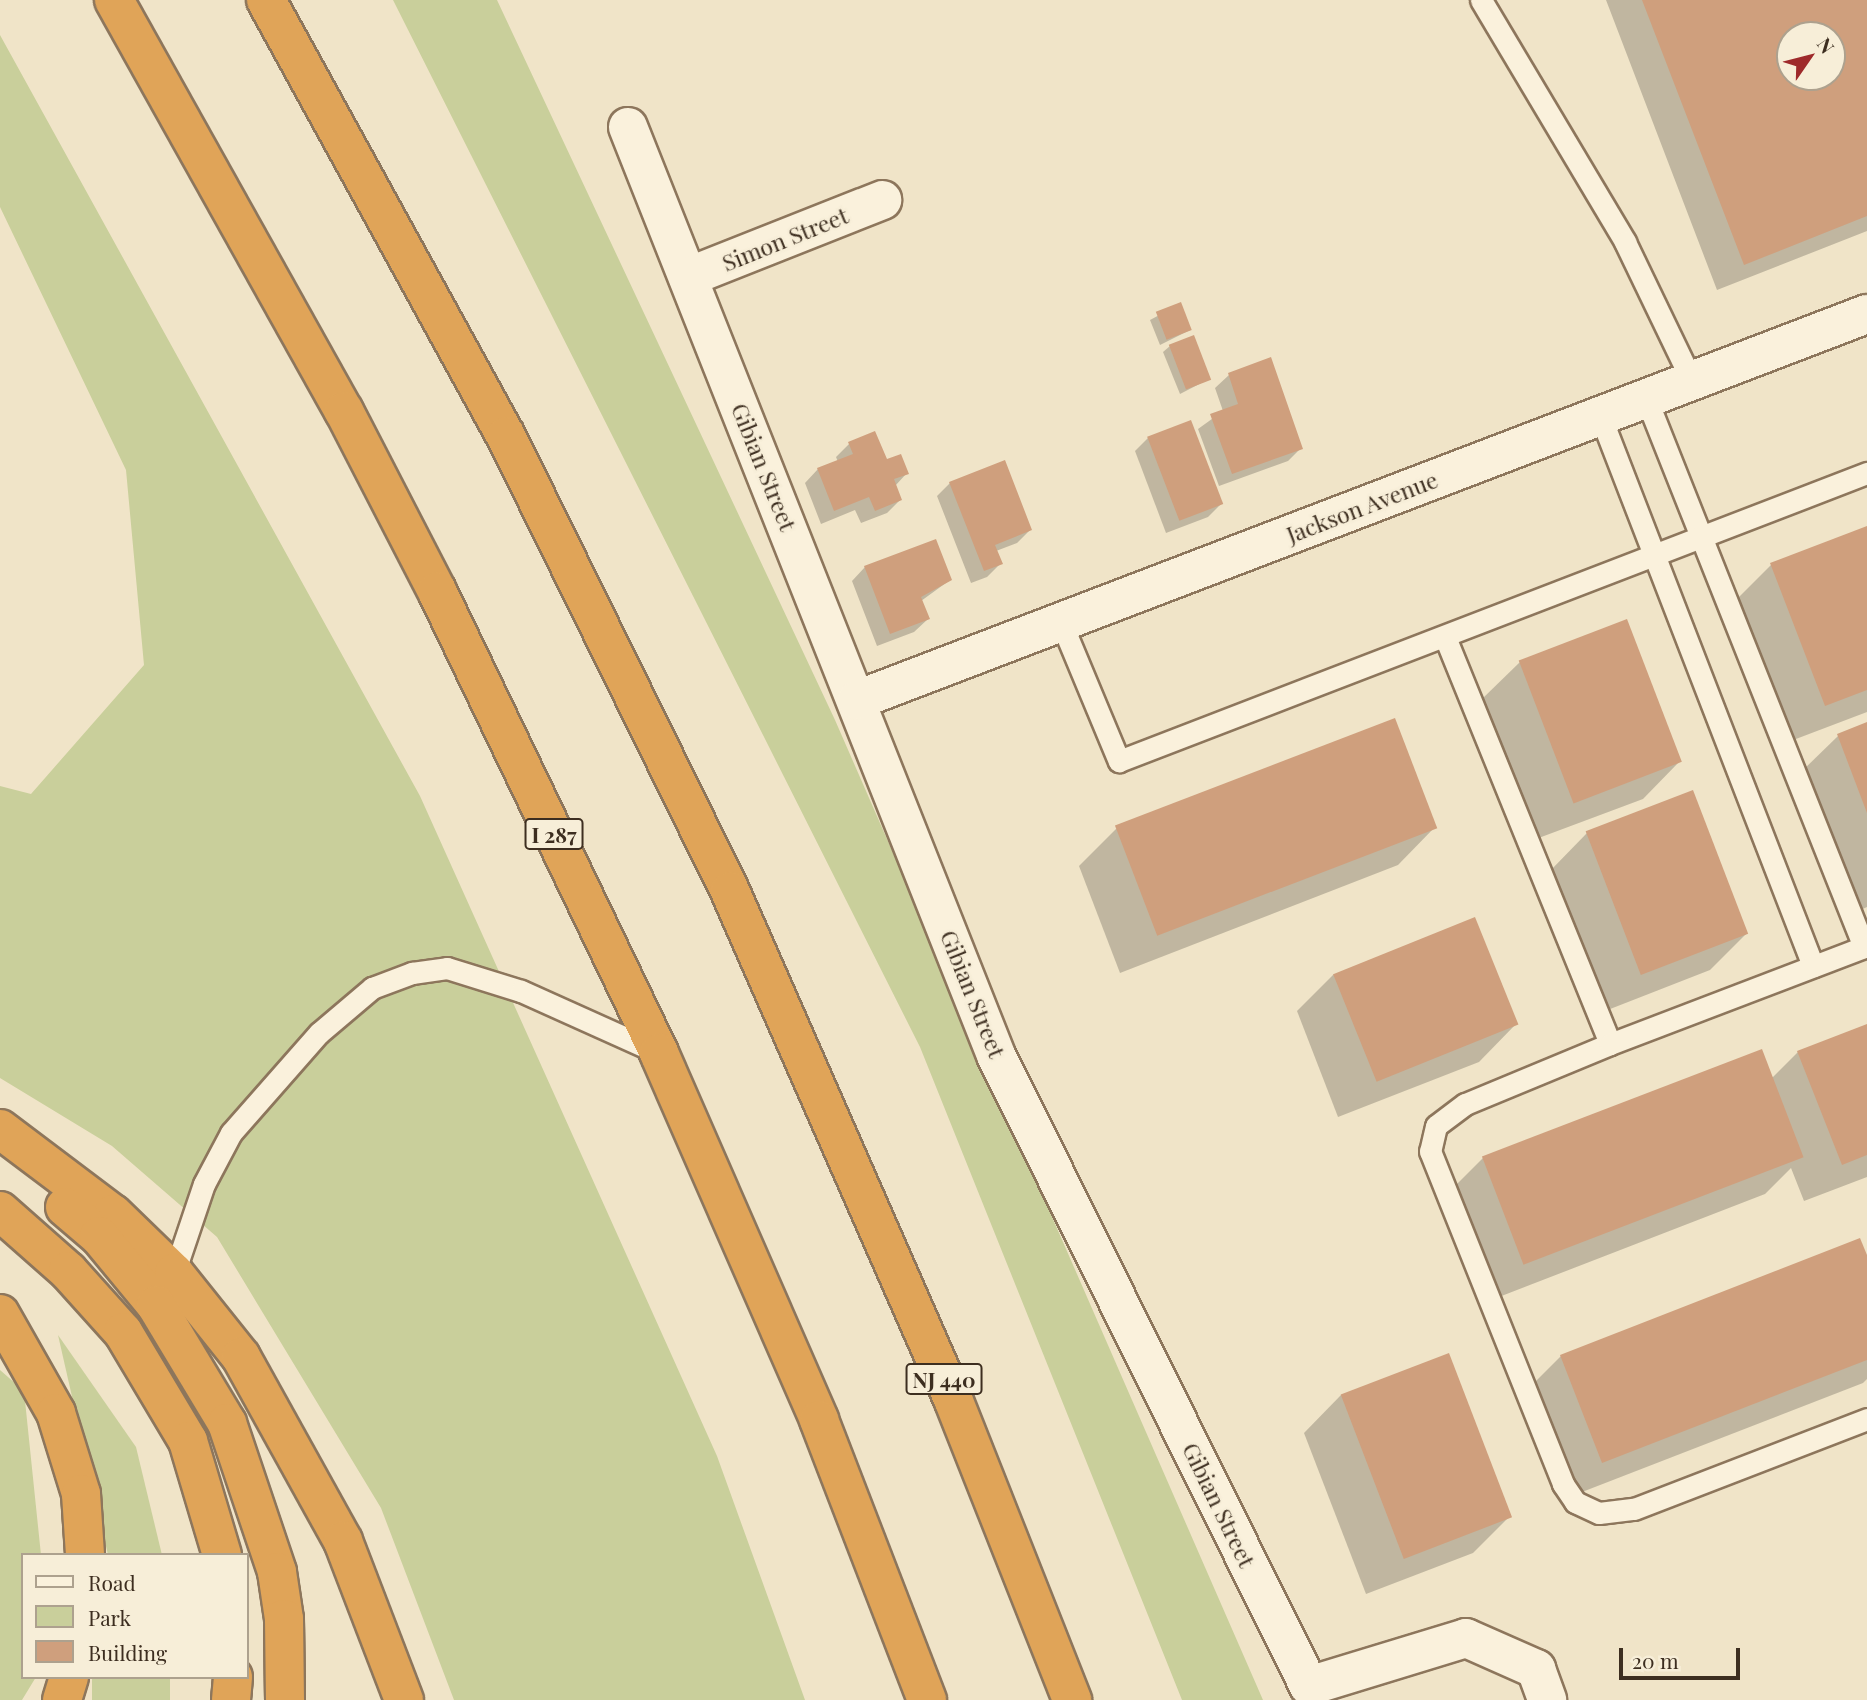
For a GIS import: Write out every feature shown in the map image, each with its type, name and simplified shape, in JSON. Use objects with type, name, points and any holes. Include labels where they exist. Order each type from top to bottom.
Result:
[{"type":"highway","name":"I 287","points":[[114,0],[219,183],[431,579],[659,1054],[808,1395],[927,1700]]},
{"type":"highway","name":"NJ 440","points":[[266,0],[506,436],[649,721],[805,1061],[953,1399],[1072,1700]]},
{"type":"highway","points":[[0,1129],[113,1214],[174,1273],[241,1357],[301,1460],[343,1541],[404,1700]]},
{"type":"highway","points":[[0,1156],[99,1236],[156,1306],[216,1402],[244,1467],[277,1572],[284,1619],[285,1700]]},
{"type":"highway","points":[[0,1211],[68,1270],[131,1343],[188,1441],[221,1553]]},
{"type":"highway","points":[[0,1314],[56,1413],[81,1494],[85,1553]]},
{"type":"highway","points":[[62,1700],[68,1679]]},
{"type":"highway","points":[[232,1700],[233,1679]]},
{"type":"street","name":"Gibian Street","points":[[628,127],[996,1055],[1309,1686],[1466,1638],[1536,1669],[1547,1700]]},
{"type":"street","name":"Simon Street","points":[[688,277],[882,200]]},
{"type":"street","name":"Jackson Avenue","points":[[857,700],[1867,314]]},
{"type":"lane","points":[[1481,0],[1625,242],[1692,381]]},
{"type":"lane","points":[[1646,398],[1865,946],[1609,1044],[1465,1104],[1436,1126],[1430,1151],[1563,1484],[1576,1502],[1599,1513],[1634,1509],[1867,1419]]},
{"type":"lane","points":[[1600,415],[1813,966]]},
{"type":"lane","points":[[1061,622],[1119,761],[1654,558],[1867,473]]},
{"type":"lane","points":[[1445,637],[1609,1044]]},
{"type":"lane","points":[[174,1273],[204,1184],[231,1133],[319,1033],[372,988],[412,973],[447,968],[521,990],[659,1054]]},
{"type":"green space","points":[[393,0],[497,0],[835,720],[1263,1700],[1182,1700],[920,1047]]},
{"type":"green space","points":[[0,35],[420,796],[717,1456],[805,1700],[454,1700],[381,1508],[217,1237],[112,1146],[0,1078],[0,786],[31,794],[144,665],[126,470],[0,207]]},
{"type":"green space","points":[[58,1335],[136,1447],[162,1553],[108,1553]]},
{"type":"green space","points":[[0,1370],[24,1391],[41,1553],[21,1553],[21,1679],[35,1679],[22,1700],[0,1700]]},
{"type":"green space","points":[[92,1679],[170,1679],[170,1700],[92,1700]]},
{"type":"building","points":[[1642,0],[1867,0],[1867,216],[1744,265]]},
{"type":"building","points":[[1181,302],[1192,330],[1167,340],[1156,312]]},
{"type":"building","points":[[1194,335],[1211,380],[1186,389],[1169,345]]},
{"type":"building","points":[[1271,357],[1303,449],[1232,474],[1210,414],[1238,404],[1228,373]]},
{"type":"building","points":[[1191,420],[1223,504],[1179,521],[1147,437]]},
{"type":"building","points":[[875,431],[887,459],[901,454],[909,474],[894,479],[902,500],[875,511],[869,497],[834,511],[817,468],[853,454],[848,442]]},
{"type":"building","points":[[1005,460],[1032,530],[995,545],[1003,564],[984,571],[949,482]]},
{"type":"building","points":[[1867,526],[1867,690],[1825,706],[1770,563]]},
{"type":"building","points":[[936,539],[952,580],[921,597],[930,619],[890,634],[864,566]]},
{"type":"building","points":[[1627,619],[1682,762],[1574,803],[1519,661]]},
{"type":"building","points":[[1395,718],[1437,828],[1157,936],[1115,826]]},
{"type":"building","points":[[1867,722],[1867,813],[1837,734]]},
{"type":"building","points":[[1693,790],[1748,934],[1641,975],[1586,831]]},
{"type":"building","points":[[1475,917],[1518,1025],[1377,1082],[1333,974]]},
{"type":"building","points":[[1867,1024],[1867,1155],[1842,1165],[1797,1051]]},
{"type":"building","points":[[1762,1049],[1804,1157],[1523,1265],[1482,1157]]},
{"type":"building","points":[[1860,1238],[1867,1255],[1867,1360],[1602,1463],[1560,1355]]},
{"type":"building","points":[[1449,1353],[1512,1517],[1404,1559],[1341,1395]]}]
